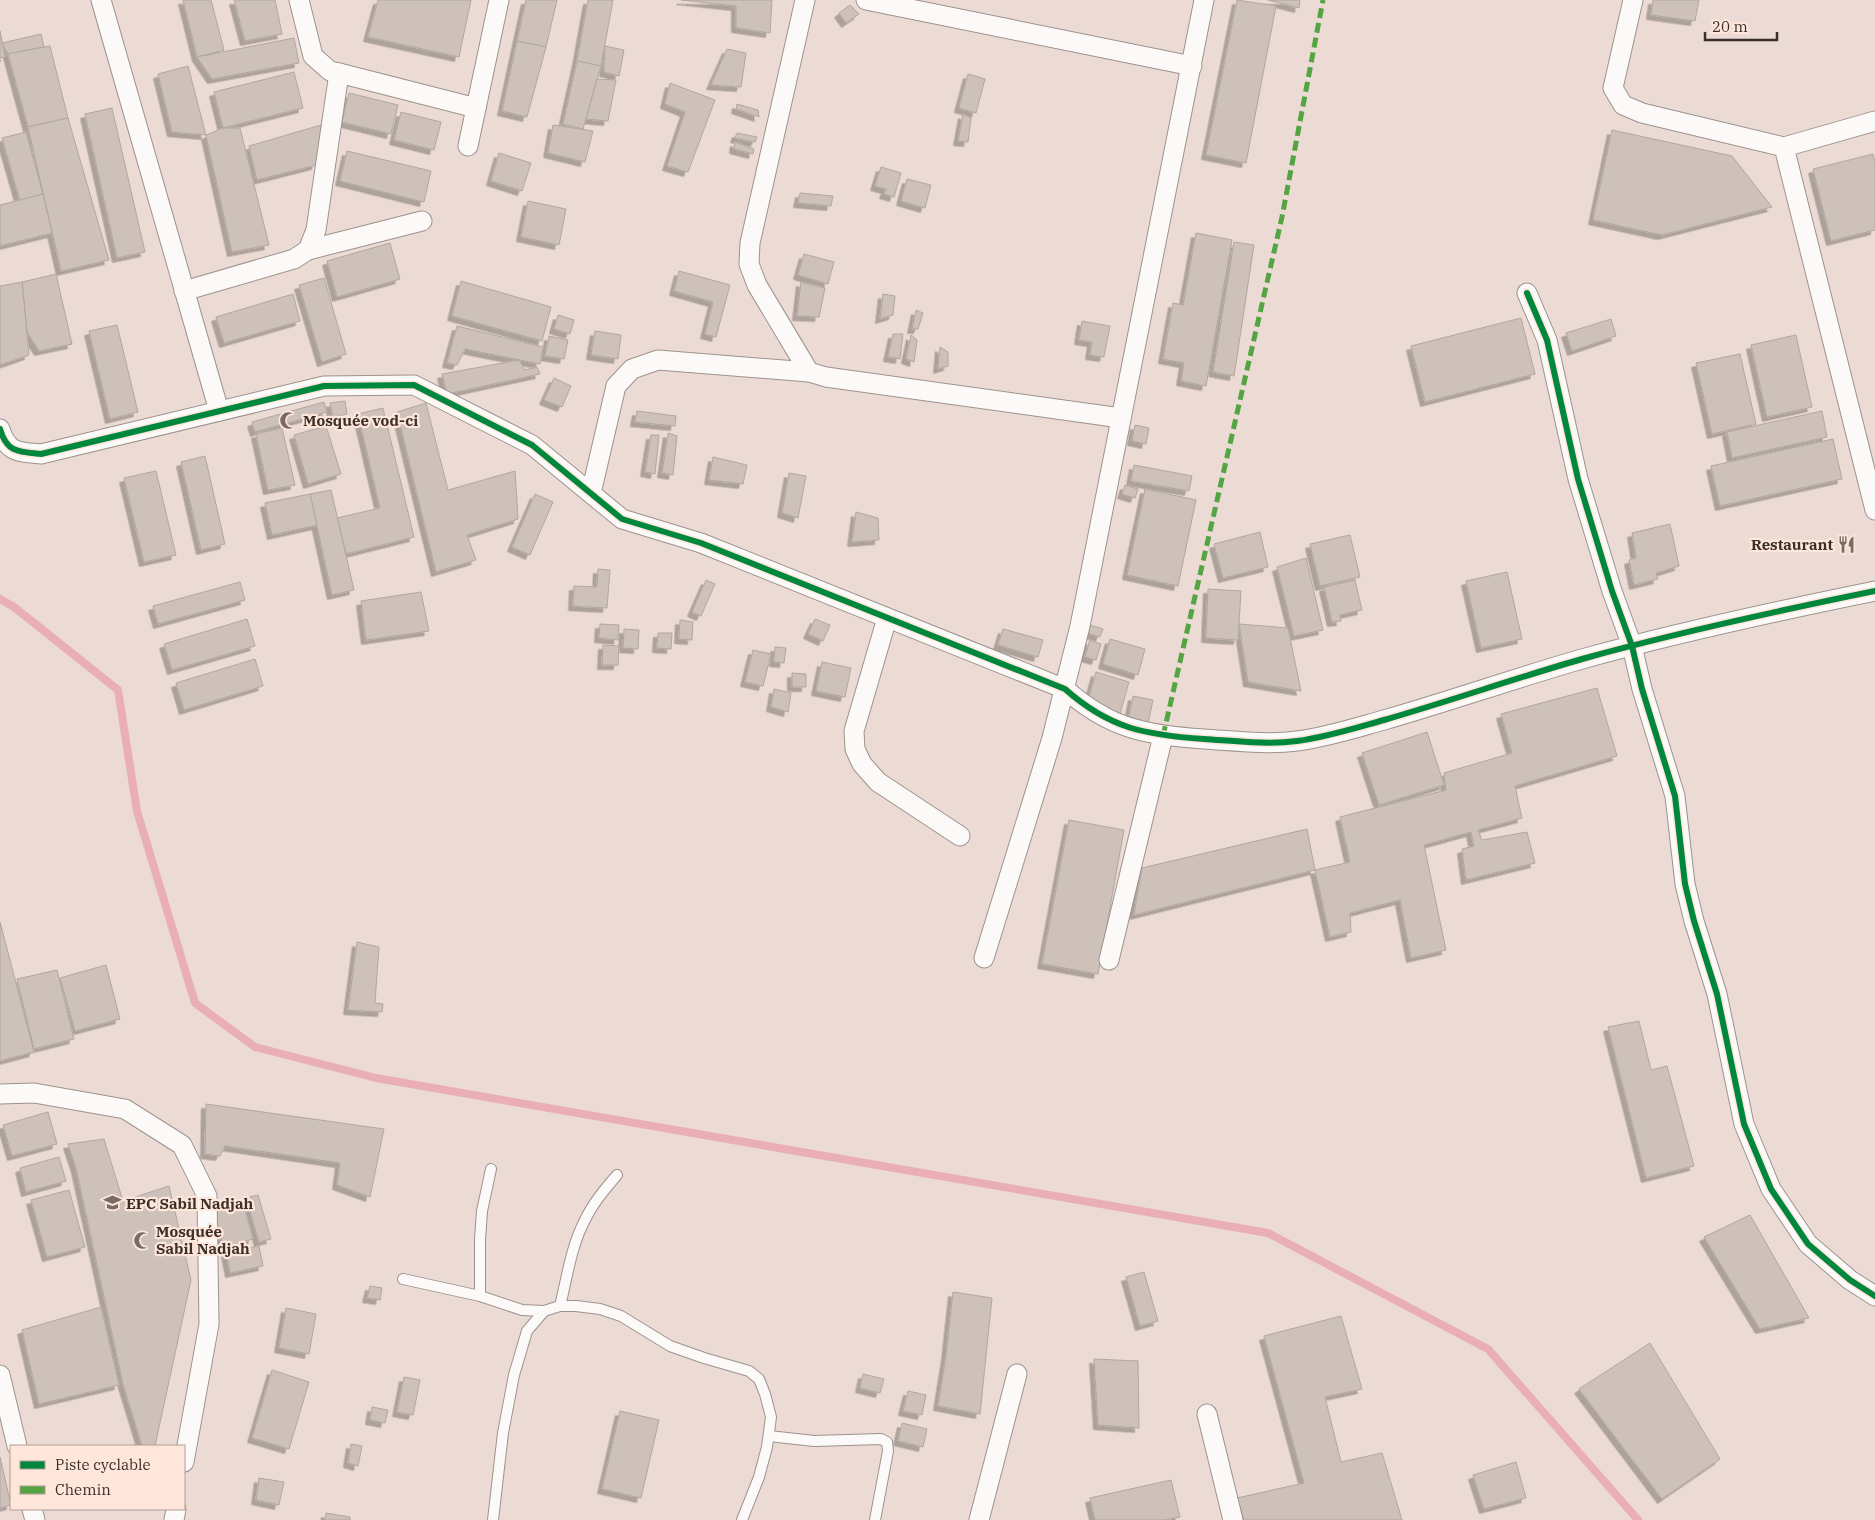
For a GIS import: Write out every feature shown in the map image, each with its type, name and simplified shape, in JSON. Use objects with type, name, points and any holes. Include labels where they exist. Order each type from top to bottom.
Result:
[{"type":"street","points":[[101,0],[219,411]]},
{"type":"street","points":[[299,0],[313,56],[330,71],[476,108]]},
{"type":"street","points":[[468,146],[499,0]]},
{"type":"street","points":[[806,0],[750,243],[749,264],[756,285],[809,372]]},
{"type":"street","points":[[866,0],[1192,66]]},
{"type":"street","points":[[984,958],[1052,738],[1080,626],[1204,0]]},
{"type":"street","points":[[1633,0],[1613,88],[1623,105],[1642,112],[1784,147],[1875,121]]},
{"type":"street","points":[[308,250],[316,230],[339,73]]},
{"type":"street","points":[[1784,147],[1875,510]]},
{"type":"street","points":[[184,291],[294,259],[308,250],[422,221]]},
{"type":"street","points":[[1527,293],[1548,340],[1578,479],[1612,591],[1632,646],[1642,689],[1675,796],[1685,884],[1694,921],[1717,994],[1744,1124],[1771,1189],[1808,1244],[1850,1280],[1875,1296]]},
{"type":"street","points":[[591,493],[616,386],[632,369],[658,360],[809,372],[826,377],[1121,418]]},
{"type":"street","points":[[0,428],[3,440],[17,452],[41,454],[324,386],[414,385],[532,445],[622,519],[702,543],[1064,689],[1099,716],[1163,736],[1247,742],[1296,741],[1337,733],[1421,710],[1582,659],[1761,614],[1875,591]]},
{"type":"street","points":[[887,618],[854,731],[855,749],[862,764],[878,782],[960,836]]},
{"type":"street","points":[[1109,960],[1163,736]]},
{"type":"street","points":[[0,1094],[34,1093],[125,1110],[182,1145],[206,1196],[209,1324],[185,1456]]},
{"type":"street","points":[[979,1520],[1017,1374]]},
{"type":"street","points":[[0,1375],[17,1445]]},
{"type":"street","points":[[1207,1414],[1233,1520]]},
{"type":"lane","points":[[480,1296],[482,1211],[491,1169]]},
{"type":"lane","points":[[560,1306],[584,1221],[596,1201],[617,1175]]},
{"type":"lane","points":[[403,1279],[480,1296],[522,1310],[544,1311],[560,1306],[600,1309],[620,1316],[670,1346],[749,1371],[759,1379],[769,1405],[771,1417],[759,1478],[742,1520]]},
{"type":"lane","points":[[493,1520],[503,1433],[514,1375],[527,1331],[544,1311]]},
{"type":"lane","points":[[768,1436],[814,1441],[881,1439],[886,1442],[888,1451],[875,1520]]},
{"type":"building","points":[[183,0],[211,0],[224,50],[197,57]]},
{"type":"building","points":[[234,0],[275,0],[282,34],[245,41]]},
{"type":"building","points":[[378,0],[471,0],[459,57],[368,37]]},
{"type":"building","points":[[526,0],[557,0],[546,47],[517,41]]},
{"type":"building","points":[[588,0],[613,0],[601,66],[577,61]]},
{"type":"building","points":[[681,0],[772,0],[770,33],[736,28],[736,6]]},
{"type":"building","points":[[1237,0],[1276,6],[1246,163],[1206,155]]},
{"type":"building","points":[[1268,0],[1300,0],[1299,8]]},
{"type":"building","points":[[1653,0],[1699,0],[1695,21],[1651,15]]},
{"type":"building","points":[[850,5],[859,14],[846,23],[839,13]]},
{"type":"building","points":[[0,31],[5,57],[0,58]]},
{"type":"building","points":[[41,34],[44,47],[8,54],[2,43]]},
{"type":"building","points":[[294,38],[299,63],[212,79],[197,57]]},
{"type":"building","points":[[517,41],[546,47],[527,117],[502,111]]},
{"type":"building","points":[[50,46],[68,118],[28,127],[8,54]]},
{"type":"building","points":[[605,46],[624,50],[619,76],[604,72]]},
{"type":"building","points":[[727,49],[746,53],[741,87],[711,85]]},
{"type":"building","points":[[577,61],[601,66],[583,129],[563,124]]},
{"type":"building","points":[[188,66],[206,135],[172,132],[158,74]]},
{"type":"building","points":[[294,72],[303,108],[223,128],[214,92]]},
{"type":"building","points":[[968,74],[985,79],[976,113],[959,108]]},
{"type":"building","points":[[597,79],[616,80],[608,121],[586,119]]},
{"type":"building","points":[[670,83],[715,100],[688,172],[667,166],[685,112],[665,104]]},
{"type":"building","points":[[349,93],[398,105],[391,134],[342,122]]},
{"type":"building","points":[[737,104],[758,110],[759,117],[736,109]]},
{"type":"building","points":[[112,108],[145,252],[117,258],[85,114]]},
{"type":"building","points":[[401,112],[441,122],[434,150],[394,140]]},
{"type":"building","points":[[963,114],[971,118],[968,142],[958,141]]},
{"type":"building","points":[[68,118],[109,260],[61,271],[28,127]]},
{"type":"building","points":[[321,125],[323,136],[316,165],[257,180],[249,146]]},
{"type":"building","points":[[553,125],[593,131],[585,162],[548,153]]},
{"type":"building","points":[[223,128],[240,128],[269,245],[232,252],[206,135]]},
{"type":"building","points":[[1612,130],[1732,156],[1772,207],[1662,235],[1593,220]]},
{"type":"building","points":[[26,132],[43,194],[20,201],[2,138]]},
{"type":"building","points":[[737,133],[757,137],[755,142],[735,138]]},
{"type":"building","points":[[735,142],[754,149],[753,154],[734,149]]},
{"type":"building","points":[[347,151],[431,171],[424,202],[340,181]]},
{"type":"building","points":[[499,153],[531,163],[522,191],[491,181]]},
{"type":"building","points":[[1873,154],[1875,162],[1875,230],[1831,241],[1813,169]]},
{"type":"building","points":[[881,167],[901,173],[894,197],[884,194],[886,189],[875,186]]},
{"type":"building","points":[[907,179],[931,185],[925,208],[901,201]]},
{"type":"building","points":[[800,193],[833,196],[831,206],[798,203]]},
{"type":"building","points":[[43,194],[52,233],[0,246],[0,205]]},
{"type":"building","points":[[528,201],[566,209],[559,245],[521,237]]},
{"type":"building","points":[[1196,233],[1232,240],[1206,386],[1181,381],[1184,363],[1163,359],[1173,303],[1183,305]]},
{"type":"building","points":[[1234,242],[1254,245],[1234,376],[1213,372]]},
{"type":"building","points":[[390,243],[400,279],[337,297],[327,261]]},
{"type":"building","points":[[804,254],[834,262],[828,284],[798,275]]},
{"type":"building","points":[[679,271],[730,285],[716,337],[705,334],[713,302],[674,291]]},
{"type":"building","points":[[56,274],[72,344],[39,351],[27,332],[22,282]]},
{"type":"building","points":[[324,278],[346,354],[322,362],[299,285]]},
{"type":"building","points":[[461,281],[551,307],[542,341],[452,316]]},
{"type":"building","points":[[22,282],[29,355],[0,365],[0,286]]},
{"type":"building","points":[[801,282],[825,288],[819,317],[797,316]]},
{"type":"building","points":[[293,294],[300,321],[224,343],[216,317]]},
{"type":"building","points":[[883,294],[895,296],[893,315],[880,319]]},
{"type":"building","points":[[916,310],[923,313],[918,329],[912,329]]},
{"type":"building","points":[[558,315],[574,320],[570,334],[554,329]]},
{"type":"building","points":[[1521,318],[1535,374],[1425,402],[1411,346]]},
{"type":"building","points":[[1611,319],[1616,336],[1572,351],[1566,333]]},
{"type":"building","points":[[1082,321],[1110,326],[1104,357],[1090,355],[1092,342],[1079,340]]},
{"type":"building","points":[[117,325],[138,412],[110,419],[89,331]]},
{"type":"building","points":[[457,326],[543,347],[540,364],[465,349],[457,365],[447,363]]},
{"type":"building","points":[[595,331],[621,335],[618,359],[591,355]]},
{"type":"building","points":[[893,334],[903,334],[900,359],[888,357]]},
{"type":"building","points":[[911,335],[917,340],[914,362],[906,359]]},
{"type":"building","points":[[1796,335],[1812,407],[1767,417],[1751,345]]},
{"type":"building","points":[[549,336],[568,340],[564,359],[545,356]]},
{"type":"building","points":[[940,347],[948,352],[948,366],[938,369]]},
{"type":"building","points":[[1740,354],[1756,424],[1712,434],[1696,363]]},
{"type":"building","points":[[519,360],[525,370],[537,367],[540,374],[447,394],[442,374]]},
{"type":"building","points":[[554,378],[571,386],[562,407],[544,400]]},
{"type":"building","points":[[345,401],[347,414],[333,417],[330,403]]},
{"type":"building","points":[[324,402],[327,412],[255,432],[252,422]]},
{"type":"building","points":[[426,403],[448,490],[515,471],[518,519],[467,535],[476,560],[436,572],[397,412]]},
{"type":"building","points":[[383,408],[414,537],[346,554],[337,518],[380,508],[358,414]]},
{"type":"building","points":[[637,411],[676,416],[675,426],[635,422]]},
{"type":"building","points":[[1822,411],[1827,437],[1732,458],[1727,432]]},
{"type":"building","points":[[1135,425],[1149,428],[1146,444],[1132,441]]},
{"type":"building","points":[[326,426],[341,474],[308,484],[294,435]]},
{"type":"building","points":[[282,428],[295,485],[268,490],[256,434]]},
{"type":"building","points":[[668,433],[677,436],[673,475],[662,473]]},
{"type":"building","points":[[651,435],[659,435],[655,474],[645,472]]},
{"type":"building","points":[[1833,439],[1842,479],[1720,506],[1711,466]]},
{"type":"building","points":[[205,456],[225,544],[201,550],[181,462]]},
{"type":"building","points":[[713,457],[747,465],[743,484],[709,480]]},
{"type":"building","points":[[1134,465],[1192,476],[1189,491],[1131,481]]},
{"type":"building","points":[[156,471],[176,555],[144,562],[124,478]]},
{"type":"building","points":[[789,473],[806,476],[798,518],[782,513]]},
{"type":"building","points":[[1125,485],[1138,489],[1135,498],[1122,494]]},
{"type":"building","points":[[1145,489],[1196,500],[1178,586],[1127,575]]},
{"type":"building","points":[[331,490],[354,590],[332,595],[310,494]]},
{"type":"building","points":[[310,494],[317,525],[272,535],[265,503]]},
{"type":"building","points":[[535,494],[553,502],[530,555],[512,547]]},
{"type":"building","points":[[856,512],[878,518],[879,540],[852,542]]},
{"type":"building","points":[[1670,524],[1679,566],[1656,573],[1658,579],[1634,585],[1629,560],[1636,558],[1632,533]]},
{"type":"building","points":[[1260,532],[1268,567],[1223,578],[1214,544]]},
{"type":"building","points":[[1350,535],[1360,577],[1320,586],[1310,544]]},
{"type":"building","points":[[1306,558],[1323,630],[1294,636],[1277,567]]},
{"type":"building","points":[[598,569],[610,570],[607,608],[573,606],[574,586],[597,587]]},
{"type":"building","points":[[1507,572],[1522,639],[1481,648],[1466,581]]},
{"type":"building","points":[[706,580],[715,584],[701,616],[692,612]]},
{"type":"building","points":[[1355,580],[1362,610],[1340,615],[1341,621],[1332,622],[1324,587]]},
{"type":"building","points":[[240,582],[245,600],[158,624],[153,606]]},
{"type":"building","points":[[1208,589],[1241,591],[1238,640],[1206,638]]},
{"type":"building","points":[[421,592],[429,631],[366,640],[361,601]]},
{"type":"building","points":[[247,619],[255,646],[172,670],[164,644]]},
{"type":"building","points":[[815,619],[830,625],[823,641],[808,634]]},
{"type":"building","points":[[680,620],[693,622],[692,640],[679,639]]},
{"type":"building","points":[[600,624],[619,625],[618,640],[599,638]]},
{"type":"building","points":[[1239,624],[1288,628],[1301,691],[1248,682]]},
{"type":"building","points":[[1090,625],[1103,629],[1100,637],[1087,633]]},
{"type":"building","points":[[624,629],[639,630],[638,649],[623,648]]},
{"type":"building","points":[[1003,629],[1043,640],[1038,657],[998,645]]},
{"type":"building","points":[[658,633],[672,633],[671,649],[657,648]]},
{"type":"building","points":[[1110,639],[1145,649],[1138,675],[1103,664]]},
{"type":"building","points":[[1090,640],[1101,644],[1096,660],[1085,657]]},
{"type":"building","points":[[603,645],[619,646],[618,665],[602,665]]},
{"type":"building","points":[[775,647],[786,648],[784,663],[774,662]]},
{"type":"building","points":[[753,650],[771,654],[763,686],[745,682]]},
{"type":"building","points":[[255,659],[263,686],[184,710],[176,683]]},
{"type":"building","points":[[822,662],[851,668],[845,697],[816,691]]},
{"type":"building","points":[[1096,672],[1129,682],[1120,714],[1087,704]]},
{"type":"building","points":[[792,673],[806,674],[806,687],[792,687]]},
{"type":"building","points":[[1597,688],[1617,756],[1515,786],[1522,818],[1478,830],[1482,840],[1527,832],[1535,863],[1466,880],[1462,849],[1474,846],[1471,832],[1424,845],[1446,950],[1411,958],[1400,900],[1350,913],[1351,932],[1330,937],[1315,870],[1350,862],[1340,817],[1446,790],[1444,773],[1512,753],[1501,714]]},
{"type":"building","points":[[774,689],[791,693],[788,712],[771,707]]},
{"type":"building","points":[[1133,696],[1153,700],[1148,724],[1128,721]]},
{"type":"building","points":[[1427,732],[1444,785],[1379,805],[1362,753]]},
{"type":"building","points":[[1069,820],[1124,830],[1098,974],[1042,964]]},
{"type":"building","points":[[1307,829],[1315,870],[1134,915],[1142,868]]},
{"type":"building","points":[[0,922],[34,1052],[0,1061]]},
{"type":"building","points":[[357,942],[379,947],[375,1003],[383,1004],[382,1012],[348,1010]]},
{"type":"building","points":[[106,965],[120,1019],[75,1031],[60,978]]},
{"type":"building","points":[[57,970],[74,1039],[34,1049],[17,979]]},
{"type":"building","points":[[1639,1021],[1651,1070],[1667,1066],[1694,1166],[1646,1178],[1608,1027]]},
{"type":"building","points":[[206,1104],[384,1129],[370,1197],[337,1185],[340,1163],[225,1146],[220,1156],[205,1154]]},
{"type":"building","points":[[48,1112],[57,1144],[12,1156],[3,1125]]},
{"type":"building","points":[[104,1139],[123,1201],[169,1186],[191,1280],[155,1445],[142,1445],[123,1384],[76,1168],[68,1144]]},
{"type":"building","points":[[59,1157],[66,1181],[26,1192],[20,1168]]},
{"type":"building","points":[[69,1190],[85,1247],[47,1257],[31,1200]]},
{"type":"building","points":[[258,1195],[271,1239],[259,1242],[246,1198]]},
{"type":"building","points":[[243,1203],[253,1239],[224,1248],[214,1212]]},
{"type":"building","points":[[1750,1215],[1809,1318],[1760,1329],[1704,1237]]},
{"type":"building","points":[[259,1246],[263,1266],[230,1273],[226,1252]]},
{"type":"building","points":[[1144,1272],[1158,1321],[1140,1326],[1126,1277]]},
{"type":"building","points":[[370,1286],[382,1288],[380,1300],[367,1298]]},
{"type":"building","points":[[953,1292],[992,1298],[980,1414],[938,1406]]},
{"type":"building","points":[[101,1307],[119,1385],[39,1404],[22,1330]]},
{"type":"building","points":[[286,1308],[316,1314],[309,1354],[279,1348]]},
{"type":"building","points":[[1341,1316],[1362,1389],[1325,1397],[1341,1462],[1382,1453],[1402,1520],[1244,1520],[1237,1498],[1304,1483],[1264,1336]]},
{"type":"building","points":[[1650,1343],[1720,1459],[1662,1499],[1579,1389]]},
{"type":"building","points":[[1094,1359],[1138,1361],[1139,1428],[1098,1425]]},
{"type":"building","points":[[272,1370],[309,1382],[289,1449],[252,1438]]},
{"type":"building","points":[[863,1374],[884,1379],[880,1393],[860,1388]]},
{"type":"building","points":[[404,1377],[420,1380],[413,1415],[397,1412]]},
{"type":"building","points":[[908,1391],[926,1395],[922,1415],[903,1411]]},
{"type":"building","points":[[372,1407],[388,1410],[385,1423],[370,1420]]},
{"type":"building","points":[[620,1411],[659,1420],[641,1498],[602,1489]]},
{"type":"building","points":[[902,1423],[927,1429],[923,1447],[898,1441]]},
{"type":"building","points":[[351,1444],[362,1446],[358,1466],[348,1463]]},
{"type":"building","points":[[0,1457],[10,1505],[0,1508]]},
{"type":"building","points":[[1516,1462],[1526,1498],[1484,1509],[1473,1475]]},
{"type":"building","points":[[259,1478],[284,1482],[279,1505],[256,1500]]},
{"type":"building","points":[[1171,1480],[1180,1517],[1165,1520],[1095,1520],[1090,1498]]},
{"type":"building","points":[[326,1513],[350,1517],[350,1520],[325,1520]]},
{"type":"waterway","points":[[0,599],[14,607],[118,690],[137,811],[195,1003],[255,1047],[376,1078],[1268,1233],[1488,1349],[1638,1520]]},
{"type":"marked path","points":[[1163,736],[1282,217],[1323,0]]},
{"type":"cycle path","points":[[1527,293],[1547,340],[1578,479],[1612,591],[1632,646],[1642,689],[1675,796],[1685,884],[1694,921],[1717,994],[1744,1124],[1771,1189],[1808,1244],[1850,1280],[1875,1296]]},
{"type":"cycle path","points":[[0,429],[6,443],[10,447],[20,452],[41,454],[324,386],[414,385],[532,445],[622,519],[701,543],[1065,689],[1098,713],[1130,728],[1164,735],[1239,742],[1274,743],[1297,741],[1341,732],[1618,649],[1728,622],[1875,591]]},
{"type":"place","name":"Mosquée vod-ci","points":[[289,420]]},
{"type":"place","name":"Restaurant","points":[[1847,544]]},
{"type":"place","name":"EPC Sabil Nadjah","points":[[112,1203]]},
{"type":"place","name":"Mosquée Sabil Nadjah","points":[[142,1240]]}]
